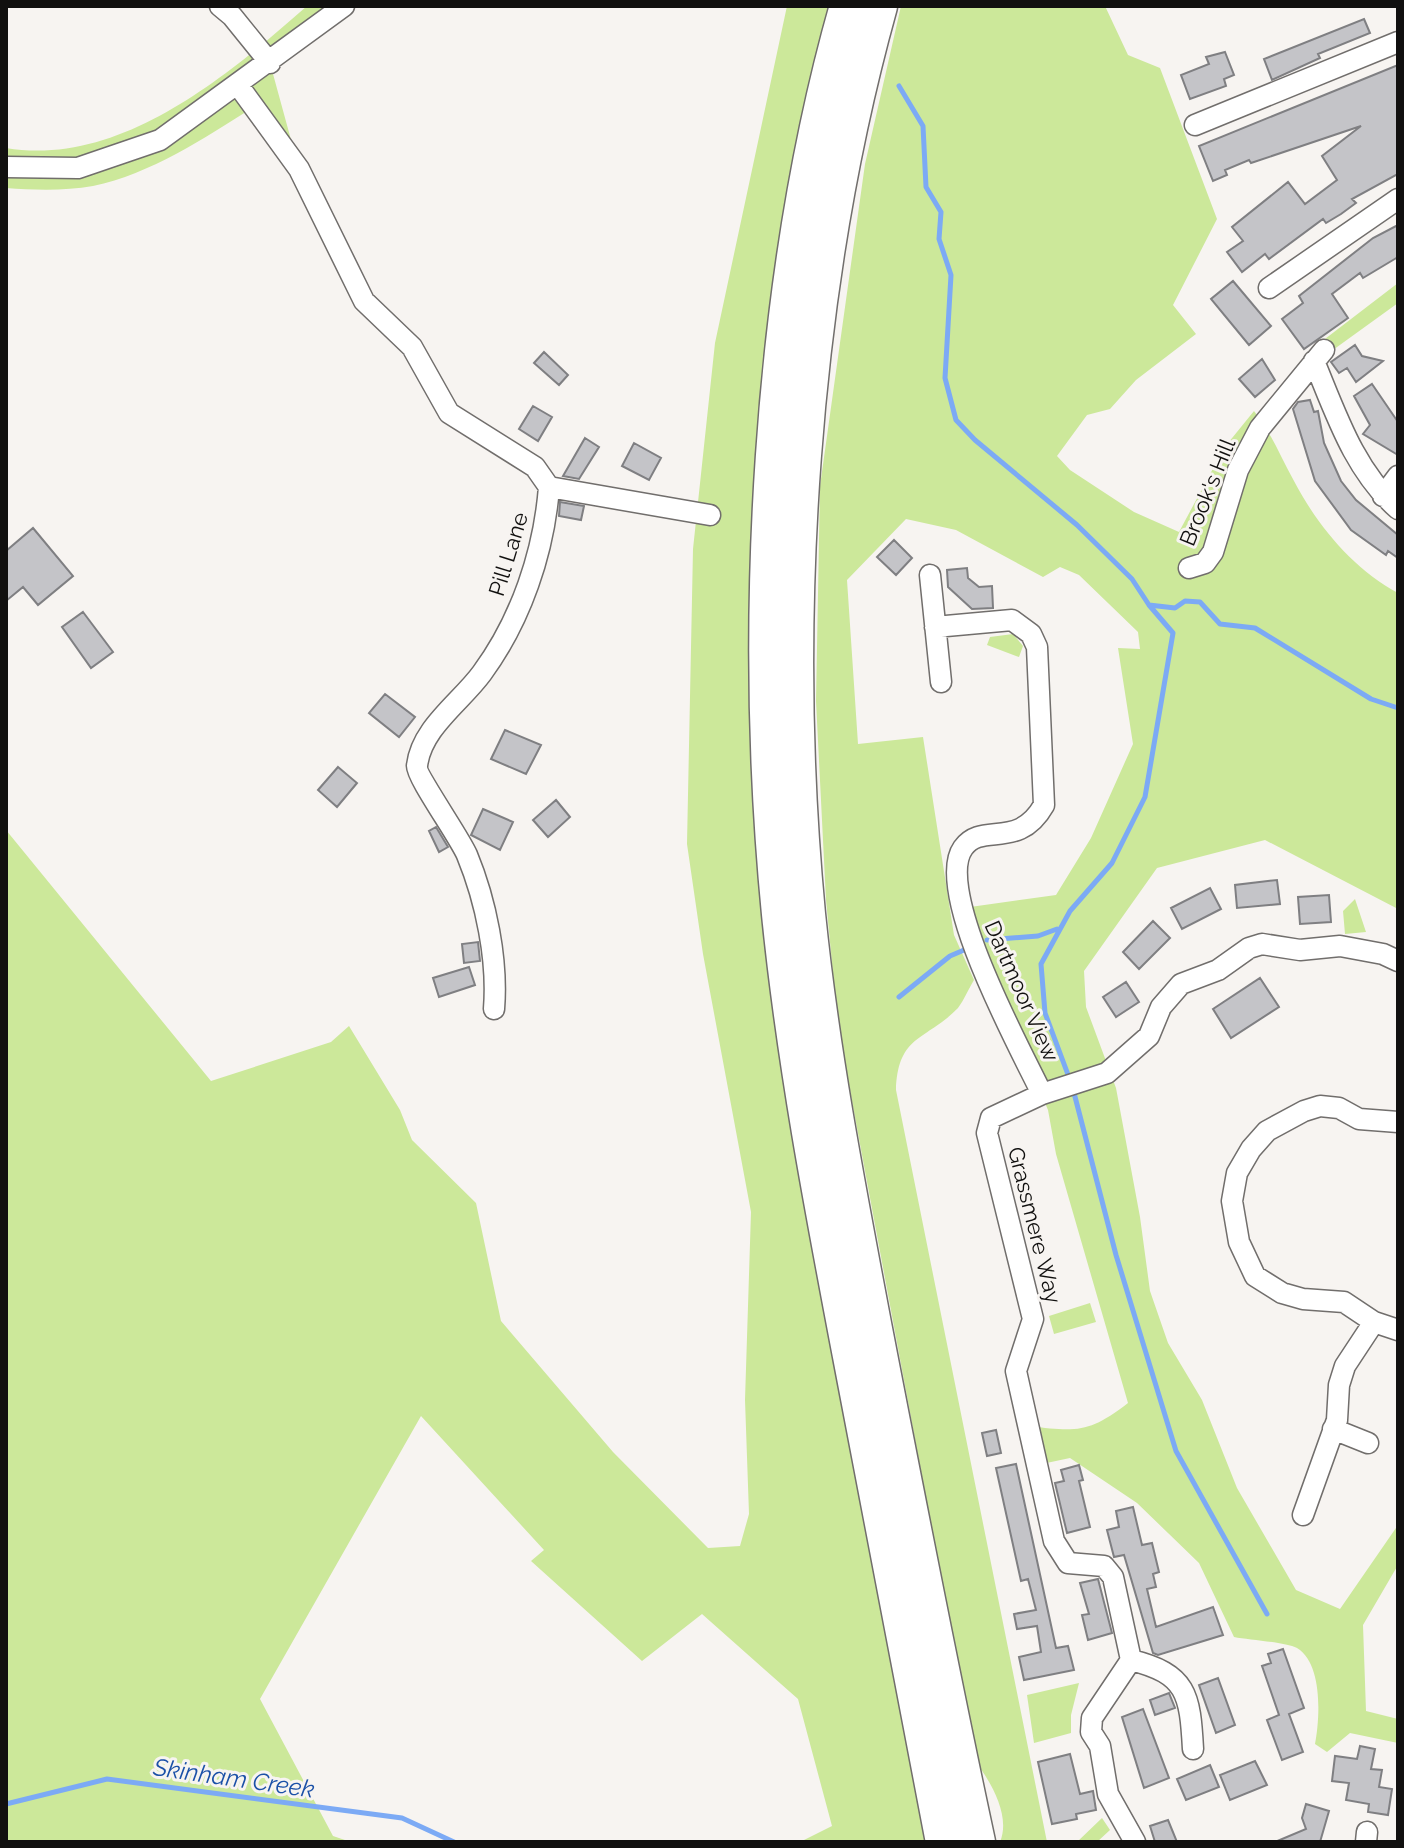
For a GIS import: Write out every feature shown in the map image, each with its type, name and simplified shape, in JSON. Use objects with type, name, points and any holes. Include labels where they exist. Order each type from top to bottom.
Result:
[{"type":"highway","points":[[848,6],[811,170],[790,305],[774,480],[769,613],[771,769],[780,913],[802,1090],[944,1842]]},
{"type":"highway","points":[[879,6],[854,112],[821,303],[803,462],[795,615],[797,756],[807,915],[832,1097],[933,1640],[977,1842]]},
{"type":"street","points":[[220,6],[232,16],[270,63]]},
{"type":"street","points":[[6,167],[78,168],[160,140],[270,63],[344,6]]},
{"type":"street","points":[[1195,125],[1398,42]]},
{"type":"street","points":[[238,85],[299,169],[364,301],[412,347],[449,413],[535,467],[549,487],[710,515]]},
{"type":"street","points":[[1270,289],[1398,199]]},
{"type":"street","name":"Brook's Hill","points":[[1189,568],[1205,563],[1213,552],[1238,470],[1267,418],[1319,356],[1352,450],[1391,503]]},
{"type":"street","points":[[1391,503],[1398,476]]},
{"type":"street","name":"Pill Lane","points":[[494,1009],[495,970],[481,902],[467,855],[417,772],[419,753],[431,733],[498,650],[529,585],[540,546],[549,487]]},
{"type":"street","points":[[930,575],[941,682]]},
{"type":"street","name":"Dartmoor View","points":[[935,627],[1012,620],[1031,634],[1037,647],[1044,805],[1034,824],[1018,832],[970,840],[961,850],[957,863],[970,940],[1051,1091]]},
{"type":"street","name":"Grassmere Way","points":[[1131,1660],[1113,1577],[1104,1566],[1068,1563],[1054,1541],[1016,1371],[1033,1319],[987,1133],[991,1118],[1051,1091],[1107,1073],[1134,1053],[1149,1036],[1170,994],[1181,984],[1218,970],[1249,948],[1262,944],[1300,950],[1340,946],[1366,949],[1398,961]]},
{"type":"street","points":[[1398,1122],[1359,1119],[1339,1108],[1320,1106],[1304,1111],[1267,1131],[1251,1149],[1237,1173],[1232,1201],[1239,1242],[1255,1276],[1282,1293],[1303,1299],[1344,1302],[1374,1322],[1398,1330]]},
{"type":"street","points":[[1303,1515],[1333,1429],[1345,1366],[1374,1322]]},
{"type":"street","points":[[1333,1429],[1368,1443]]},
{"type":"street","points":[[1135,1842],[1108,1794],[1100,1746],[1091,1732],[1097,1709],[1131,1660],[1161,1668],[1175,1677],[1191,1713],[1193,1749]]},
{"type":"green space","points":[[307,6],[344,6],[270,63],[299,169],[254,107],[176,154],[115,180],[72,189],[6,188],[6,148],[48,150],[90,144],[130,130],[207,87]]},
{"type":"green space","points":[[787,6],[828,6],[759,430],[932,1842],[800,1842],[832,1826],[798,1699],[702,1614],[642,1661],[531,1561],[544,1550],[421,1416],[260,1699],[333,1836],[351,1842],[6,1842],[6,830],[211,1081],[331,1042],[349,1026],[400,1110],[412,1140],[476,1203],[501,1321],[613,1452],[708,1548],[740,1546],[749,1514],[745,1400],[751,1212],[703,954],[687,844],[693,549],[715,343]]},
{"type":"green space","points":[[901,6],[1105,6],[1128,55],[1160,68],[1217,219],[1173,305],[1196,334],[1136,380],[1110,409],[1087,415],[1057,456],[1070,470],[1134,512],[1179,532],[1224,448],[1254,411],[1325,529],[1351,559],[1398,593],[1398,909],[1265,840],[1157,868],[1084,971],[1086,1007],[1116,1088],[1150,1291],[1168,1343],[1202,1400],[1237,1488],[1296,1590],[1340,1609],[1398,1525],[1398,1565],[1363,1625],[1366,1711],[1398,1719],[1398,1743],[1350,1733],[1327,1752],[1315,1744],[1318,1692],[1305,1656],[1291,1646],[1234,1637],[1199,1563],[1137,1503],[1070,1458],[1037,1465],[1029,1426],[1082,1428],[1103,1420],[1128,1403],[1056,1154],[1048,1110],[963,908],[1056,895],[1091,838],[1133,744],[1118,648],[1140,649],[1138,632],[1079,575],[1060,567],[1043,577],[956,530],[906,519],[847,580],[858,744],[923,737],[954,935],[974,980],[958,1008],[908,1048],[898,1072],[896,1090],[1047,1842],[1000,1842],[1003,1821],[998,1800],[975,1761],[838,1026],[826,900],[816,701],[820,486],[865,164]]},
{"type":"green space","points":[[1398,283],[1398,303],[1326,355],[1321,342]]},
{"type":"green space","points":[[1013,634],[1023,646],[1019,657],[987,645],[990,637]]},
{"type":"green space","points":[[1355,899],[1366,932],[1345,934],[1343,911]]},
{"type":"green space","points":[[1090,1303],[1096,1322],[1054,1334],[1049,1316]]},
{"type":"green space","points":[[1079,1683],[1071,1715],[1071,1733],[1034,1743],[1027,1695]]},
{"type":"green space","points":[[1102,1818],[1110,1830],[1097,1842],[1077,1842]]},
{"type":"building","points":[[1364,19],[1370,33],[1318,54],[1320,58],[1272,80],[1264,59]]},
{"type":"building","points":[[1225,52],[1234,75],[1224,79],[1226,86],[1190,99],[1181,75],[1209,64],[1206,57]]},
{"type":"building","points":[[1398,65],[1398,174],[1352,199],[1356,203],[1341,214],[1326,223],[1323,219],[1269,259],[1265,254],[1242,272],[1227,252],[1243,241],[1232,227],[1288,182],[1305,204],[1337,180],[1322,156],[1361,126],[1251,163],[1249,160],[1225,170],[1227,175],[1213,181],[1199,146]]},
{"type":"building","points":[[1398,225],[1398,257],[1363,278],[1360,273],[1332,294],[1348,318],[1304,349],[1282,319],[1303,303],[1299,296],[1373,238]]},
{"type":"building","points":[[1233,281],[1271,326],[1249,345],[1211,299]]},
{"type":"building","points":[[1355,345],[1362,356],[1383,361],[1356,382],[1347,368],[1339,373],[1331,362]]},
{"type":"building","points":[[544,352],[568,375],[559,385],[534,363]]},
{"type":"building","points":[[1262,359],[1275,380],[1255,397],[1239,379]]},
{"type":"building","points":[[1372,384],[1398,422],[1398,455],[1363,434],[1370,425],[1354,396]]},
{"type":"building","points":[[1310,400],[1314,412],[1318,411],[1324,443],[1341,481],[1356,500],[1398,535],[1398,558],[1388,551],[1386,555],[1351,530],[1315,481],[1293,409],[1298,402]]},
{"type":"building","points":[[533,406],[552,417],[538,441],[519,429]]},
{"type":"building","points":[[585,438],[599,447],[579,479],[563,476]]},
{"type":"building","points":[[634,443],[661,458],[649,480],[622,466]]},
{"type":"building","points":[[560,502],[584,506],[581,520],[559,516]]},
{"type":"building","points":[[33,528],[73,576],[38,605],[23,587],[6,601],[6,551]]},
{"type":"building","points":[[894,540],[912,558],[896,575],[877,557]]},
{"type":"building","points":[[967,568],[968,578],[979,587],[992,586],[993,608],[972,609],[948,587],[947,570]]},
{"type":"building","points":[[83,612],[113,652],[91,668],[62,627]]},
{"type":"building","points":[[385,694],[415,717],[399,737],[369,713]]},
{"type":"building","points":[[505,730],[541,745],[526,774],[491,759]]},
{"type":"building","points":[[338,767],[357,783],[337,807],[318,790]]},
{"type":"building","points":[[556,800],[570,817],[548,837],[533,820]]},
{"type":"building","points":[[483,809],[513,822],[500,850],[471,835]]},
{"type":"building","points":[[436,827],[448,847],[439,852],[429,831]]},
{"type":"building","points":[[1277,880],[1280,904],[1237,908],[1235,885]]},
{"type":"building","points":[[1210,888],[1221,909],[1182,929],[1171,908]]},
{"type":"building","points":[[1329,895],[1331,922],[1300,924],[1298,897]]},
{"type":"building","points":[[1153,921],[1170,938],[1139,969],[1123,952]]},
{"type":"building","points":[[478,942],[480,961],[464,963],[462,944]]},
{"type":"building","points":[[469,967],[475,985],[439,997],[433,978]]},
{"type":"building","points":[[1260,978],[1279,1007],[1231,1038],[1213,1009]]},
{"type":"building","points":[[1126,982],[1139,1002],[1116,1017],[1103,997]]},
{"type":"building","points":[[996,1430],[1001,1453],[987,1456],[982,1433]]},
{"type":"building","points":[[1016,1464],[1056,1648],[1068,1646],[1074,1670],[1024,1680],[1019,1657],[1041,1652],[1037,1626],[1017,1629],[1014,1614],[1036,1610],[1028,1579],[1021,1581],[996,1468]]},
{"type":"building","points":[[1079,1465],[1083,1480],[1079,1481],[1090,1527],[1067,1533],[1055,1483],[1064,1481],[1061,1470]]},
{"type":"building","points":[[1133,1507],[1142,1545],[1152,1543],[1159,1572],[1153,1574],[1156,1587],[1147,1589],[1156,1627],[1213,1607],[1223,1635],[1158,1655],[1153,1653],[1124,1555],[1114,1557],[1107,1530],[1119,1527],[1116,1511]]},
{"type":"building","points":[[1098,1579],[1112,1633],[1088,1640],[1082,1615],[1089,1614],[1080,1583]]},
{"type":"building","points":[[1283,1649],[1304,1708],[1289,1714],[1303,1752],[1282,1760],[1267,1720],[1279,1715],[1262,1666],[1271,1663],[1268,1654]]},
{"type":"building","points":[[1218,1678],[1235,1725],[1216,1733],[1199,1685]]},
{"type":"building","points":[[1169,1693],[1175,1708],[1155,1715],[1150,1700]]},
{"type":"building","points":[[1143,1709],[1169,1778],[1144,1788],[1122,1717]]},
{"type":"building","points":[[1360,1746],[1375,1749],[1371,1769],[1382,1770],[1379,1787],[1392,1789],[1388,1815],[1368,1812],[1369,1804],[1346,1800],[1349,1783],[1332,1781],[1335,1756],[1357,1759]]},
{"type":"building","points":[[1070,1754],[1080,1794],[1093,1791],[1096,1810],[1076,1814],[1077,1819],[1052,1824],[1038,1762]]},
{"type":"building","points":[[1255,1761],[1267,1785],[1230,1800],[1220,1775]]},
{"type":"building","points":[[1210,1765],[1219,1787],[1186,1800],[1177,1779]]},
{"type":"building","points":[[1306,1804],[1329,1811],[1320,1842],[1275,1842],[1306,1829],[1302,1818]]},
{"type":"building","points":[[1168,1820],[1177,1842],[1155,1842],[1150,1826]]},
{"type":"waterway","points":[[899,86],[923,126],[926,187],[941,212],[939,239],[951,275],[945,378],[956,420],[975,440],[1077,525],[1132,579],[1149,605],[1175,608],[1185,601],[1200,602],[1220,624],[1255,628],[1371,699],[1398,708]]},
{"type":"waterway","points":[[1070,1080],[1045,1013],[1041,964],[1070,911],[1112,863],[1145,797],[1173,633],[1149,605]]},
{"type":"waterway","points":[[987,940],[1038,936],[1057,929]]},
{"type":"waterway","points":[[899,997],[950,956],[964,950]]},
{"type":"waterway","points":[[1073,1089],[1116,1255],[1176,1451],[1267,1614]]},
{"type":"waterway","name":"Skinham Creek","points":[[6,1804],[107,1779],[402,1818],[454,1842]]}]
